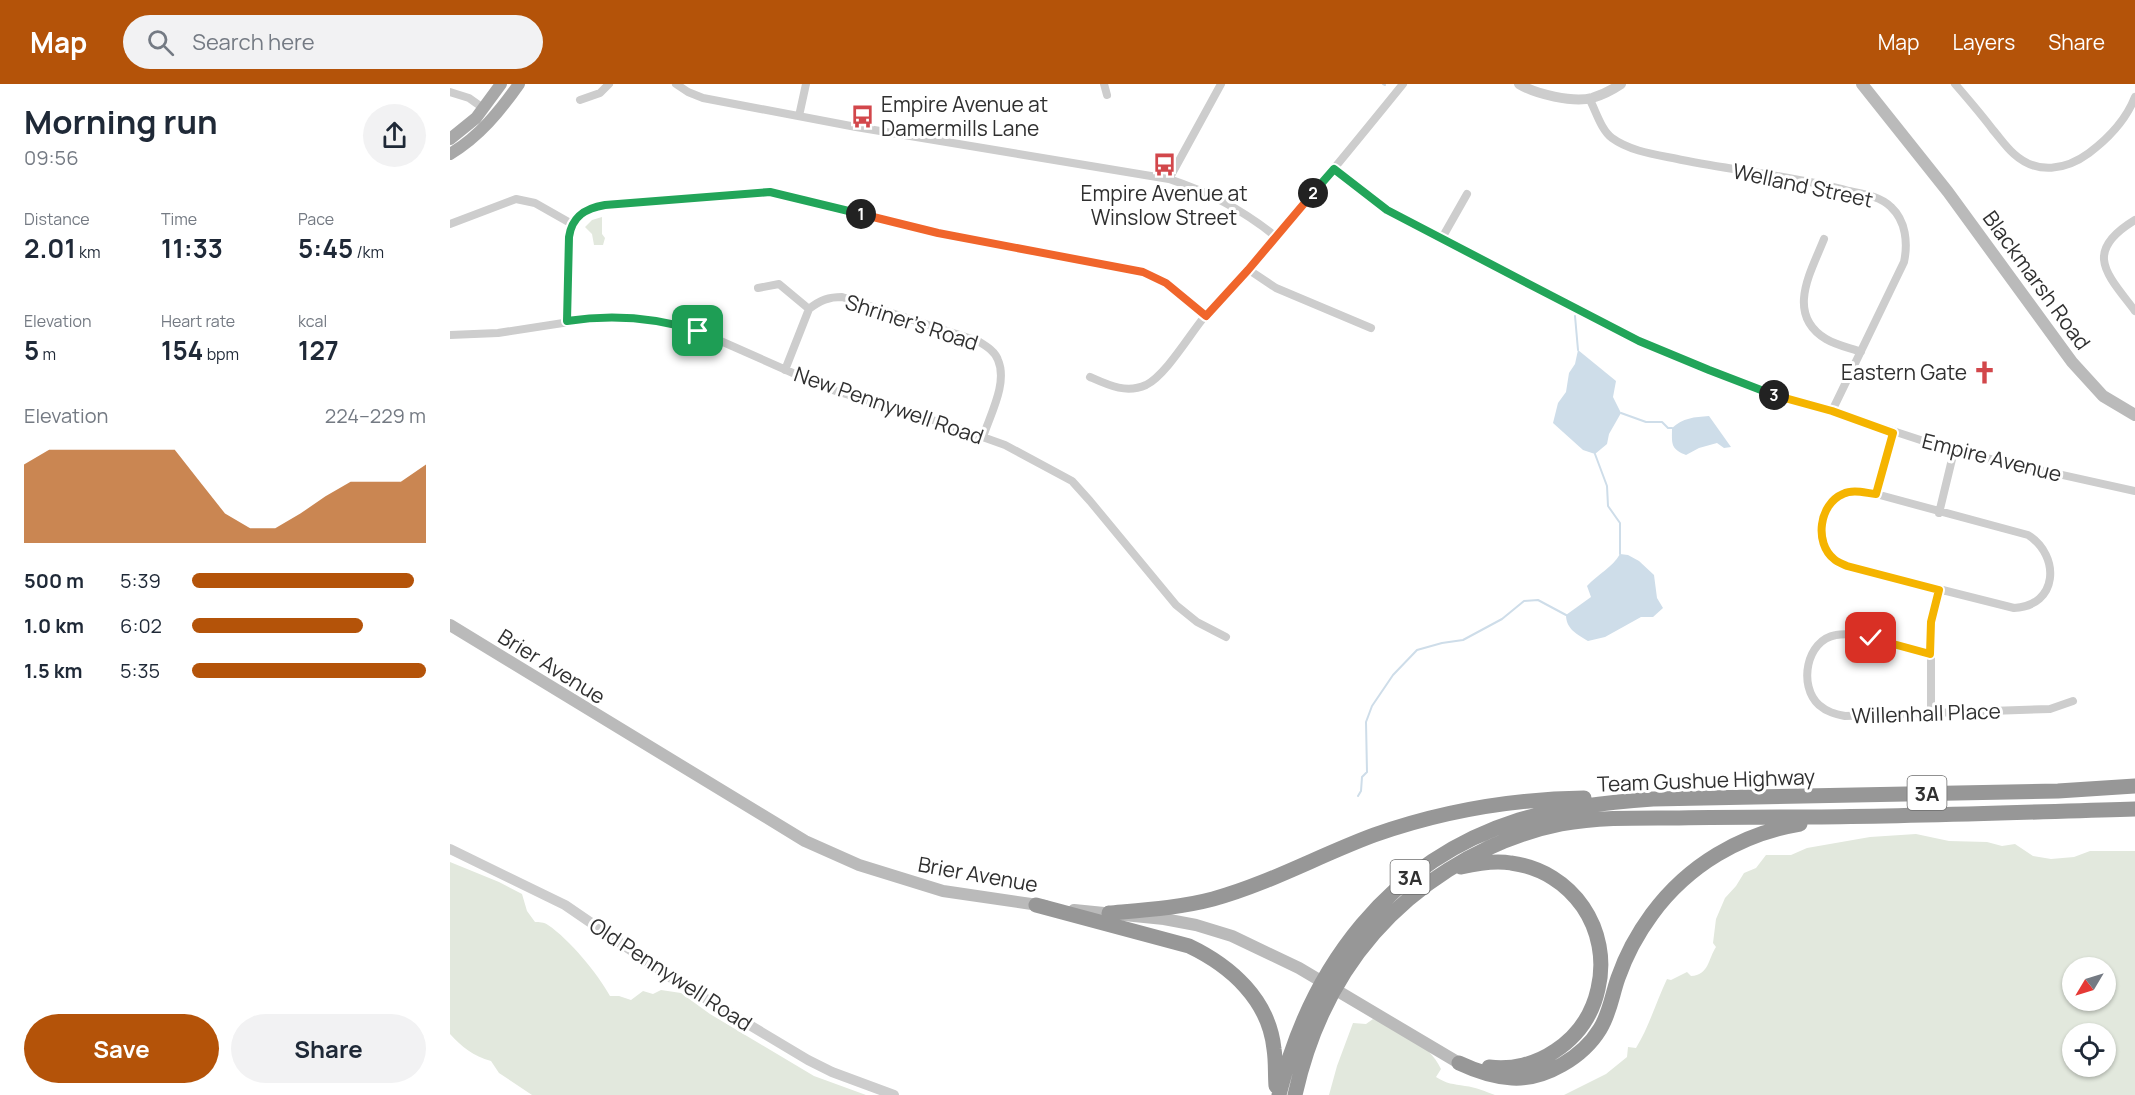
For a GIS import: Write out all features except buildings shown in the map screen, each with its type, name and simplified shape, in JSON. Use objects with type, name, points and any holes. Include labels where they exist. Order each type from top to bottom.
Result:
[{"type":"highway","name":"Team Gushue Highway","points":[[1277,1095],[1293,1043],[1325,975],[1362,923],[1421,869],[1468,841],[1517,821],[1607,802],[1653,799],[2058,791],[2135,786]]},
{"type":"highway","points":[[1109,913],[1185,905],[1214,899],[1374,835],[1422,820],[1477,807],[1554,799],[1620,797],[1653,799]]},
{"type":"highway","name":"Team Gushue Highway","points":[[1295,1095],[1313,1034],[1323,1010],[1368,939],[1396,909],[1441,875],[1505,840],[1561,824],[1623,818],[1841,817],[2135,809]]},
{"type":"highway","points":[[1460,1064],[1490,1075],[1514,1078],[1544,1072],[1569,1061],[1591,1041],[1600,1029],[1609,1011],[1618,980],[1632,946],[1652,914],[1681,881],[1716,855],[1760,834],[1787,826],[1841,817]]},
{"type":"highway","points":[[1441,875],[1478,863],[1509,862],[1538,869],[1553,877],[1571,891],[1587,910],[1595,926],[1602,962],[1601,978],[1593,1011],[1574,1036],[1563,1046],[1536,1061],[1521,1066],[1496,1068],[1460,1064]]},
{"type":"highway","points":[[1036,905],[1189,946],[1211,956],[1230,970],[1247,987],[1264,1013],[1274,1046],[1277,1095]]},
{"type":"main road","points":[[450,139],[468,125],[501,84]]},
{"type":"main road","points":[[450,154],[493,117],[519,84]]},
{"type":"main road","name":"Blackmarsh Road","points":[[1862,84],[1985,241],[2072,362],[2103,396],[2135,416]]},
{"type":"main road","points":[[483,108],[493,117]]},
{"type":"main road","name":"Brier Avenue","points":[[450,625],[805,841],[859,865],[933,889],[1036,905],[1164,919],[1196,925],[1232,936],[1299,968],[1460,1064]]},
{"type":"street","points":[[580,100],[600,93],[609,84]]},
{"type":"street","points":[[676,84],[703,98],[984,149],[1169,179],[1223,201],[1275,236]]},
{"type":"street","points":[[799,116],[806,84]]},
{"type":"street","points":[[1104,84],[1107,95]]},
{"type":"street","points":[[1169,179],[1221,84]]},
{"type":"street","points":[[1090,377],[1111,387],[1125,389],[1147,384],[1163,370],[1206,316],[1334,169],[1402,84]]},
{"type":"street","points":[[1519,84],[1549,95],[1568,98],[1589,98],[1610,91],[1621,84]]},
{"type":"street","points":[[1955,84],[2015,155],[2035,167],[2049,169],[2081,159],[2101,144],[2115,131],[2131,108],[2135,97]]},
{"type":"street","points":[[450,92],[469,98],[483,108]]},
{"type":"street","name":"Welland Street","points":[[1589,98],[1606,132],[1622,144],[1723,168],[1839,188],[1877,198],[1891,207],[1901,222],[1906,239],[1904,262],[1832,411]]},
{"type":"street","name":"Empire Avenue","points":[[1334,169],[1387,210],[1639,341],[1709,370],[1772,394],[1954,451],[2135,491]]},
{"type":"street","points":[[567,321],[569,237],[572,224],[584,212],[596,207],[770,192],[938,233],[1143,272],[1166,283],[1206,316]]},
{"type":"street","points":[[1442,238],[1467,194]]},
{"type":"street","points":[[450,224],[516,199],[535,203],[572,224]]},
{"type":"street","points":[[2135,220],[2110,240],[2104,260],[2107,273],[2135,311]]},
{"type":"street","points":[[1824,239],[1802,298],[1805,315],[1812,327],[1827,340],[1861,352]]},
{"type":"street","points":[[1248,270],[1276,288],[1371,328]]},
{"type":"street","points":[[758,288],[779,284],[809,309],[785,370]]},
{"type":"street","name":"Shriner's Road","points":[[809,309],[825,299],[842,297],[978,341],[989,348],[998,359],[1001,374],[1000,386],[983,437]]},
{"type":"street","name":"New Pennywell Road","points":[[450,335],[498,333],[567,321],[619,317],[665,321],[698,331],[852,397],[1005,445],[1072,482],[1176,605],[1197,622],[1226,637]]},
{"type":"street","points":[[1876,494],[1893,433]]},
{"type":"street","points":[[1939,513],[1954,451]]},
{"type":"street","points":[[1854,491],[1876,494],[1939,513],[2028,535],[2041,545],[2047,555],[2051,573],[2047,590],[2033,603],[2014,608],[1939,590],[1847,566],[1834,560],[1826,549],[1821,535],[1824,516],[1834,499],[1843,493],[1854,491]]},
{"type":"street","points":[[1931,712],[1931,622],[1939,590]]},
{"type":"street","name":"Willenhall Place","points":[[1930,654],[1871,638],[1845,634],[1834,635],[1817,646],[1808,667],[1808,681],[1812,696],[1818,705],[1828,712],[1845,716],[2050,709],[2073,701]]},
{"type":"street","name":"Old Pennywell Road","points":[[450,849],[565,905],[676,981],[808,1060],[832,1072],[894,1095]]},
{"type":"shaded area","points":[[602,217],[602,234],[605,238],[603,245],[594,245],[592,234],[585,227],[592,220]]},
{"type":"shaded area","points":[[1916,834],[1949,841],[1987,842],[2002,846],[2015,844],[2033,856],[2051,859],[2074,857],[2090,851],[2135,851],[2135,1095],[1564,1095],[1606,1074],[1627,1057],[1628,1047],[1636,1048],[1667,979],[1671,980],[1687,972],[1691,976],[1697,975],[1705,970],[1716,947],[1713,943],[1716,919],[1725,898],[1744,873],[1756,868],[1766,855],[1791,855],[1807,848],[1870,837]]},
{"type":"shaded area","points":[[450,862],[522,894],[527,911],[535,922],[546,924],[565,939],[591,968],[610,996],[631,1000],[643,991],[653,994],[661,990],[681,993],[710,1014],[814,1076],[866,1095],[532,1095],[499,1073],[491,1061],[468,1050],[450,1034]]},
{"type":"shaded area","points":[[1373,1019],[1412,1038],[1429,1052],[1441,1069],[1436,1077],[1495,1095],[1329,1095],[1353,1023],[1366,1024]]},
{"type":"water","points":[[1578,350],[1616,381],[1613,397],[1621,413],[1609,434],[1607,444],[1595,454],[1583,450],[1553,423],[1558,403],[1566,392],[1569,373],[1575,364]]},
{"type":"water","points":[[1709,416],[1731,447],[1724,448],[1717,443],[1699,448],[1686,455],[1675,448],[1672,442],[1672,428],[1689,419]]},
{"type":"water","points":[[1620,554],[1628,555],[1639,561],[1654,575],[1657,598],[1663,608],[1653,617],[1641,617],[1605,637],[1588,641],[1570,628],[1566,615],[1591,597],[1587,586]]},
{"type":"waterway","points":[[1575,316],[1578,350]]},
{"type":"waterway","points":[[1621,413],[1646,422],[1662,422],[1668,428],[1672,428]]},
{"type":"waterway","points":[[1595,454],[1607,486],[1608,506],[1620,523],[1620,554]]},
{"type":"waterway","points":[[1358,796],[1361,791],[1362,777],[1367,772],[1366,722],[1372,706],[1393,675],[1417,650],[1463,640],[1502,619],[1524,601],[1538,600],[1566,615]]},
{"type":"place","name":"Empire Avenue at Damermills Lane","points":[[863,116]]},
{"type":"place","name":"Empire Avenue at Winslow Street","points":[[1164,165]]},
{"type":"place","name":"Eastern Gate","points":[[1985,372]]},
{"type":"route","points":[[698,331],[665,321],[619,317],[567,321],[569,237],[572,224],[578,216],[590,208],[605,205],[770,192],[938,233],[1143,272],[1166,283],[1206,316],[1334,169],[1387,210],[1639,341],[1772,394],[1832,411],[1893,433],[1876,494],[1854,491],[1843,493],[1834,499],[1824,516],[1821,535],[1826,549],[1834,560],[1847,566],[1939,590],[1931,622],[1930,654],[1871,638]]}]
